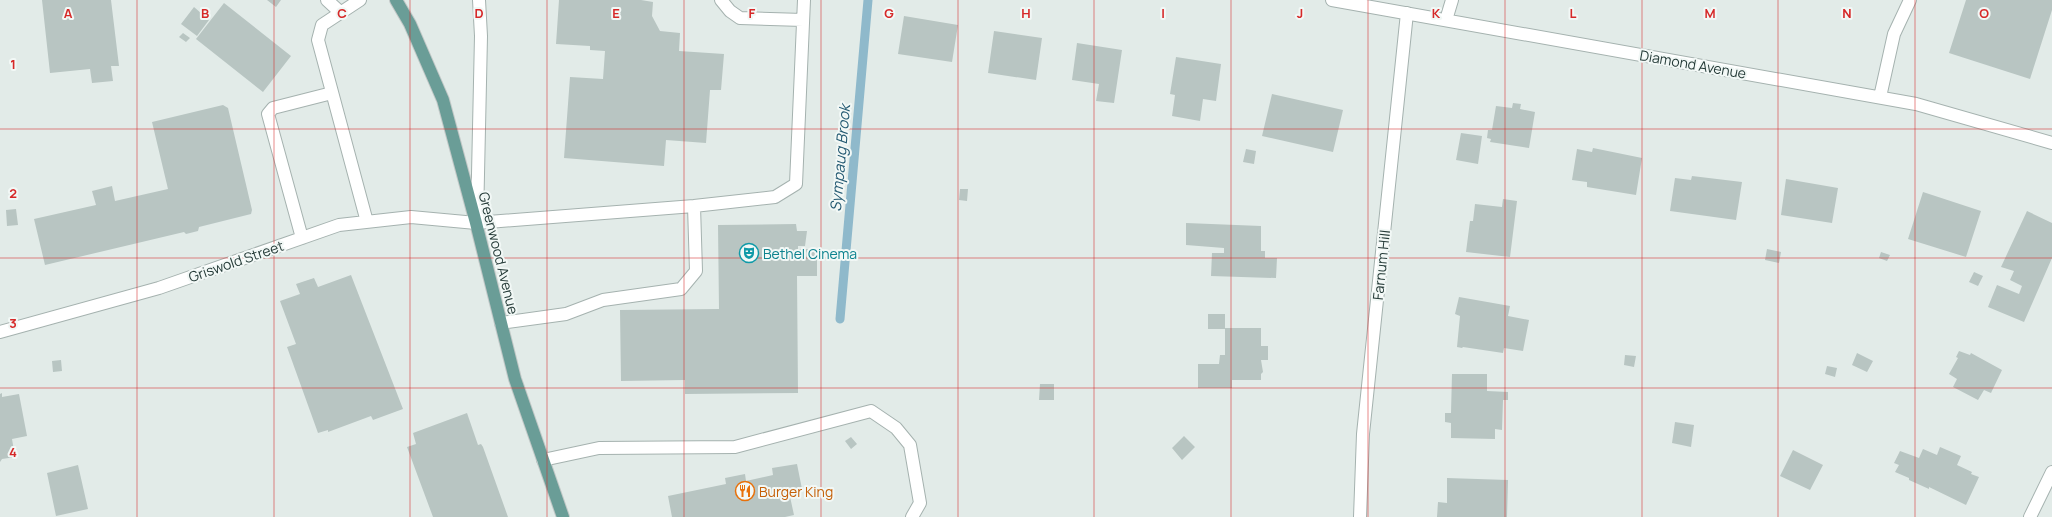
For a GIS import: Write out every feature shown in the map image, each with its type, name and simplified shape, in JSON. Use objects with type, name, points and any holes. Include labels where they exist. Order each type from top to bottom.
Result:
[{"type":"main road","name":"Greenwood Avenue","points":[[396,0],[410,24],[443,100],[476,223],[515,379],[563,517]]},
{"type":"street","points":[[327,0],[341,13]]},
{"type":"street","points":[[360,0],[322,25],[318,40],[367,222]]},
{"type":"street","points":[[476,223],[481,36],[479,0]]},
{"type":"street","points":[[721,0],[740,18],[803,20],[804,0]]},
{"type":"street","name":"Diamond Avenue","points":[[1332,0],[1916,104],[2052,143]]},
{"type":"street","points":[[1446,20],[1452,0]]},
{"type":"street","points":[[1880,98],[1894,34],[1910,0]]},
{"type":"street","name":"Farnum Hill","points":[[1360,517],[1363,434],[1407,13]]},
{"type":"street","name":"Griswold Street","points":[[0,332],[158,288],[339,225],[411,218],[476,223],[694,206],[775,197],[796,184],[803,20]]},
{"type":"street","points":[[302,238],[268,114],[273,108],[332,93]]},
{"type":"street","points":[[501,324],[566,314],[603,300],[681,289],[696,271],[694,206]]},
{"type":"street","points":[[543,460],[599,448],[735,447],[871,411],[896,428],[910,445],[920,503],[912,517]]},
{"type":"street","points":[[2030,517],[2052,472]]},
{"type":"building","points":[[42,0],[111,0],[119,66],[111,66],[113,81],[92,83],[90,69],[50,73]]},
{"type":"building","points":[[267,0],[281,0],[276,7]]},
{"type":"building","points":[[559,0],[641,0],[653,2],[652,16],[660,31],[680,33],[679,51],[724,54],[721,90],[710,90],[706,143],[666,140],[664,166],[564,158],[570,77],[603,79],[605,51],[590,50],[590,46],[556,44]]},
{"type":"building","points":[[1966,0],[2052,0],[2052,10],[2030,79],[1949,53]]},
{"type":"building","points":[[224,3],[291,56],[263,92],[196,39]]},
{"type":"building","points":[[194,7],[209,20],[197,36],[181,24]]},
{"type":"building","points":[[904,16],[958,25],[952,62],[898,54]]},
{"type":"building","points":[[994,31],[1042,38],[1036,80],[988,73]]},
{"type":"building","points":[[183,33],[190,38],[186,42],[179,37]]},
{"type":"building","points":[[1077,43],[1122,50],[1114,103],[1096,101],[1099,84],[1072,80]]},
{"type":"building","points":[[1176,57],[1221,64],[1216,101],[1203,99],[1200,121],[1172,116],[1175,95],[1170,94]]},
{"type":"building","points":[[1272,94],[1343,110],[1333,152],[1262,136]]},
{"type":"building","points":[[1513,103],[1521,104],[1520,109],[1535,112],[1529,148],[1490,142],[1491,139],[1487,138],[1488,130],[1492,130],[1496,106],[1512,108]]},
{"type":"building","points":[[223,105],[228,108],[252,210],[251,214],[199,227],[198,231],[186,234],[184,232],[45,265],[34,219],[96,205],[92,191],[112,186],[115,201],[168,189],[152,122]]},
{"type":"building","points":[[1461,133],[1482,136],[1478,164],[1456,160]]},
{"type":"building","points":[[1593,148],[1642,158],[1636,195],[1587,187],[1587,182],[1572,180],[1577,149],[1592,152]]},
{"type":"building","points":[[1246,149],[1256,151],[1254,164],[1243,162]]},
{"type":"building","points":[[1692,176],[1742,182],[1736,220],[1670,211],[1675,178],[1691,180]]},
{"type":"building","points":[[1786,179],[1838,188],[1832,223],[1781,215]]},
{"type":"building","points":[[960,189],[968,189],[967,201],[959,200]]},
{"type":"building","points":[[1923,192],[1981,211],[1966,257],[1908,239]]},
{"type":"building","points":[[1503,199],[1517,201],[1510,257],[1466,252],[1470,221],[1473,221],[1475,204],[1502,207]]},
{"type":"building","points":[[16,209],[18,225],[7,226],[6,210]]},
{"type":"building","points":[[2027,211],[2052,223],[2052,258],[2024,322],[1988,307],[1997,285],[2019,294],[2022,286],[2010,280],[2014,271],[2001,267]]},
{"type":"building","points":[[1186,223],[1261,226],[1261,251],[1265,251],[1265,258],[1277,258],[1276,278],[1211,276],[1212,253],[1224,253],[1224,248],[1186,245]]},
{"type":"building","points":[[796,224],[797,231],[807,231],[805,246],[798,246],[798,249],[817,249],[817,276],[797,276],[798,393],[685,394],[685,380],[621,381],[620,310],[719,309],[718,225]]},
{"type":"building","points":[[1767,249],[1781,252],[1779,263],[1765,260]]},
{"type":"building","points":[[1881,252],[1890,255],[1887,261],[1879,258]]},
{"type":"building","points":[[1974,272],[1983,276],[1978,286],[1969,282]]},
{"type":"building","points":[[351,275],[403,409],[373,420],[371,416],[328,432],[328,430],[318,433],[287,347],[296,344],[280,301],[300,294],[296,284],[314,278],[318,287]]},
{"type":"building","points":[[1459,297],[1510,306],[1508,316],[1529,320],[1523,351],[1504,348],[1503,353],[1457,347],[1460,316],[1455,314]]},
{"type":"building","points":[[1208,314],[1225,314],[1225,328],[1261,328],[1261,346],[1268,346],[1268,360],[1261,360],[1263,372],[1261,374],[1261,380],[1232,380],[1232,388],[1198,388],[1198,364],[1219,364],[1220,355],[1225,355],[1225,329],[1208,329]]},
{"type":"building","points":[[1959,351],[1970,355],[1971,353],[2002,370],[1991,393],[1984,390],[1978,400],[1953,387],[1957,379],[1949,374],[1958,358],[1956,357]]},
{"type":"building","points":[[1857,353],[1873,361],[1867,372],[1852,365]]},
{"type":"building","points":[[1625,355],[1636,356],[1634,367],[1624,365]]},
{"type":"building","points":[[61,360],[62,371],[53,372],[52,361]]},
{"type":"building","points":[[1827,366],[1837,368],[1835,377],[1825,374]]},
{"type":"building","points":[[1452,374],[1487,374],[1487,391],[1508,392],[1508,400],[1503,400],[1502,430],[1495,429],[1495,439],[1451,438],[1451,423],[1445,422],[1445,413],[1451,413]]},
{"type":"building","points":[[1040,384],[1054,384],[1054,400],[1039,400]]},
{"type":"building","points":[[2,393],[2,397],[19,394],[27,436],[12,439],[15,457],[2,459],[0,462],[0,394]]},
{"type":"building","points":[[467,413],[478,445],[481,444],[483,447],[508,517],[433,517],[407,447],[416,444],[413,433]]},
{"type":"building","points":[[1675,422],[1694,425],[1691,447],[1672,443]]},
{"type":"building","points":[[1184,436],[1195,447],[1182,460],[1172,448]]},
{"type":"building","points":[[851,437],[857,444],[851,449],[845,441]]},
{"type":"building","points":[[1940,447],[1961,456],[1957,465],[1979,477],[1966,505],[1929,487],[1929,489],[1909,480],[1909,478],[1895,472],[1899,465],[1894,463],[1900,451],[1919,458],[1923,449],[1937,455]]},
{"type":"building","points":[[1793,450],[1823,465],[1810,490],[1780,476]]},
{"type":"building","name":"Burger King","points":[[797,464],[802,489],[789,492],[794,515],[785,517],[672,517],[668,496],[726,484],[725,478],[745,474],[746,481],[773,475],[772,468]]},
{"type":"building","points":[[78,465],[88,509],[56,516],[47,473]]},
{"type":"building","points":[[1447,478],[1508,480],[1507,517],[1437,517],[1438,502],[1447,503]]},
{"type":"waterway","name":"Sympaug Brook","points":[[840,319],[868,0]]},
{"type":"place","name":"Bethel Cinema","points":[[749,253]]},
{"type":"place","name":"Burger King","points":[[745,491]]}]
